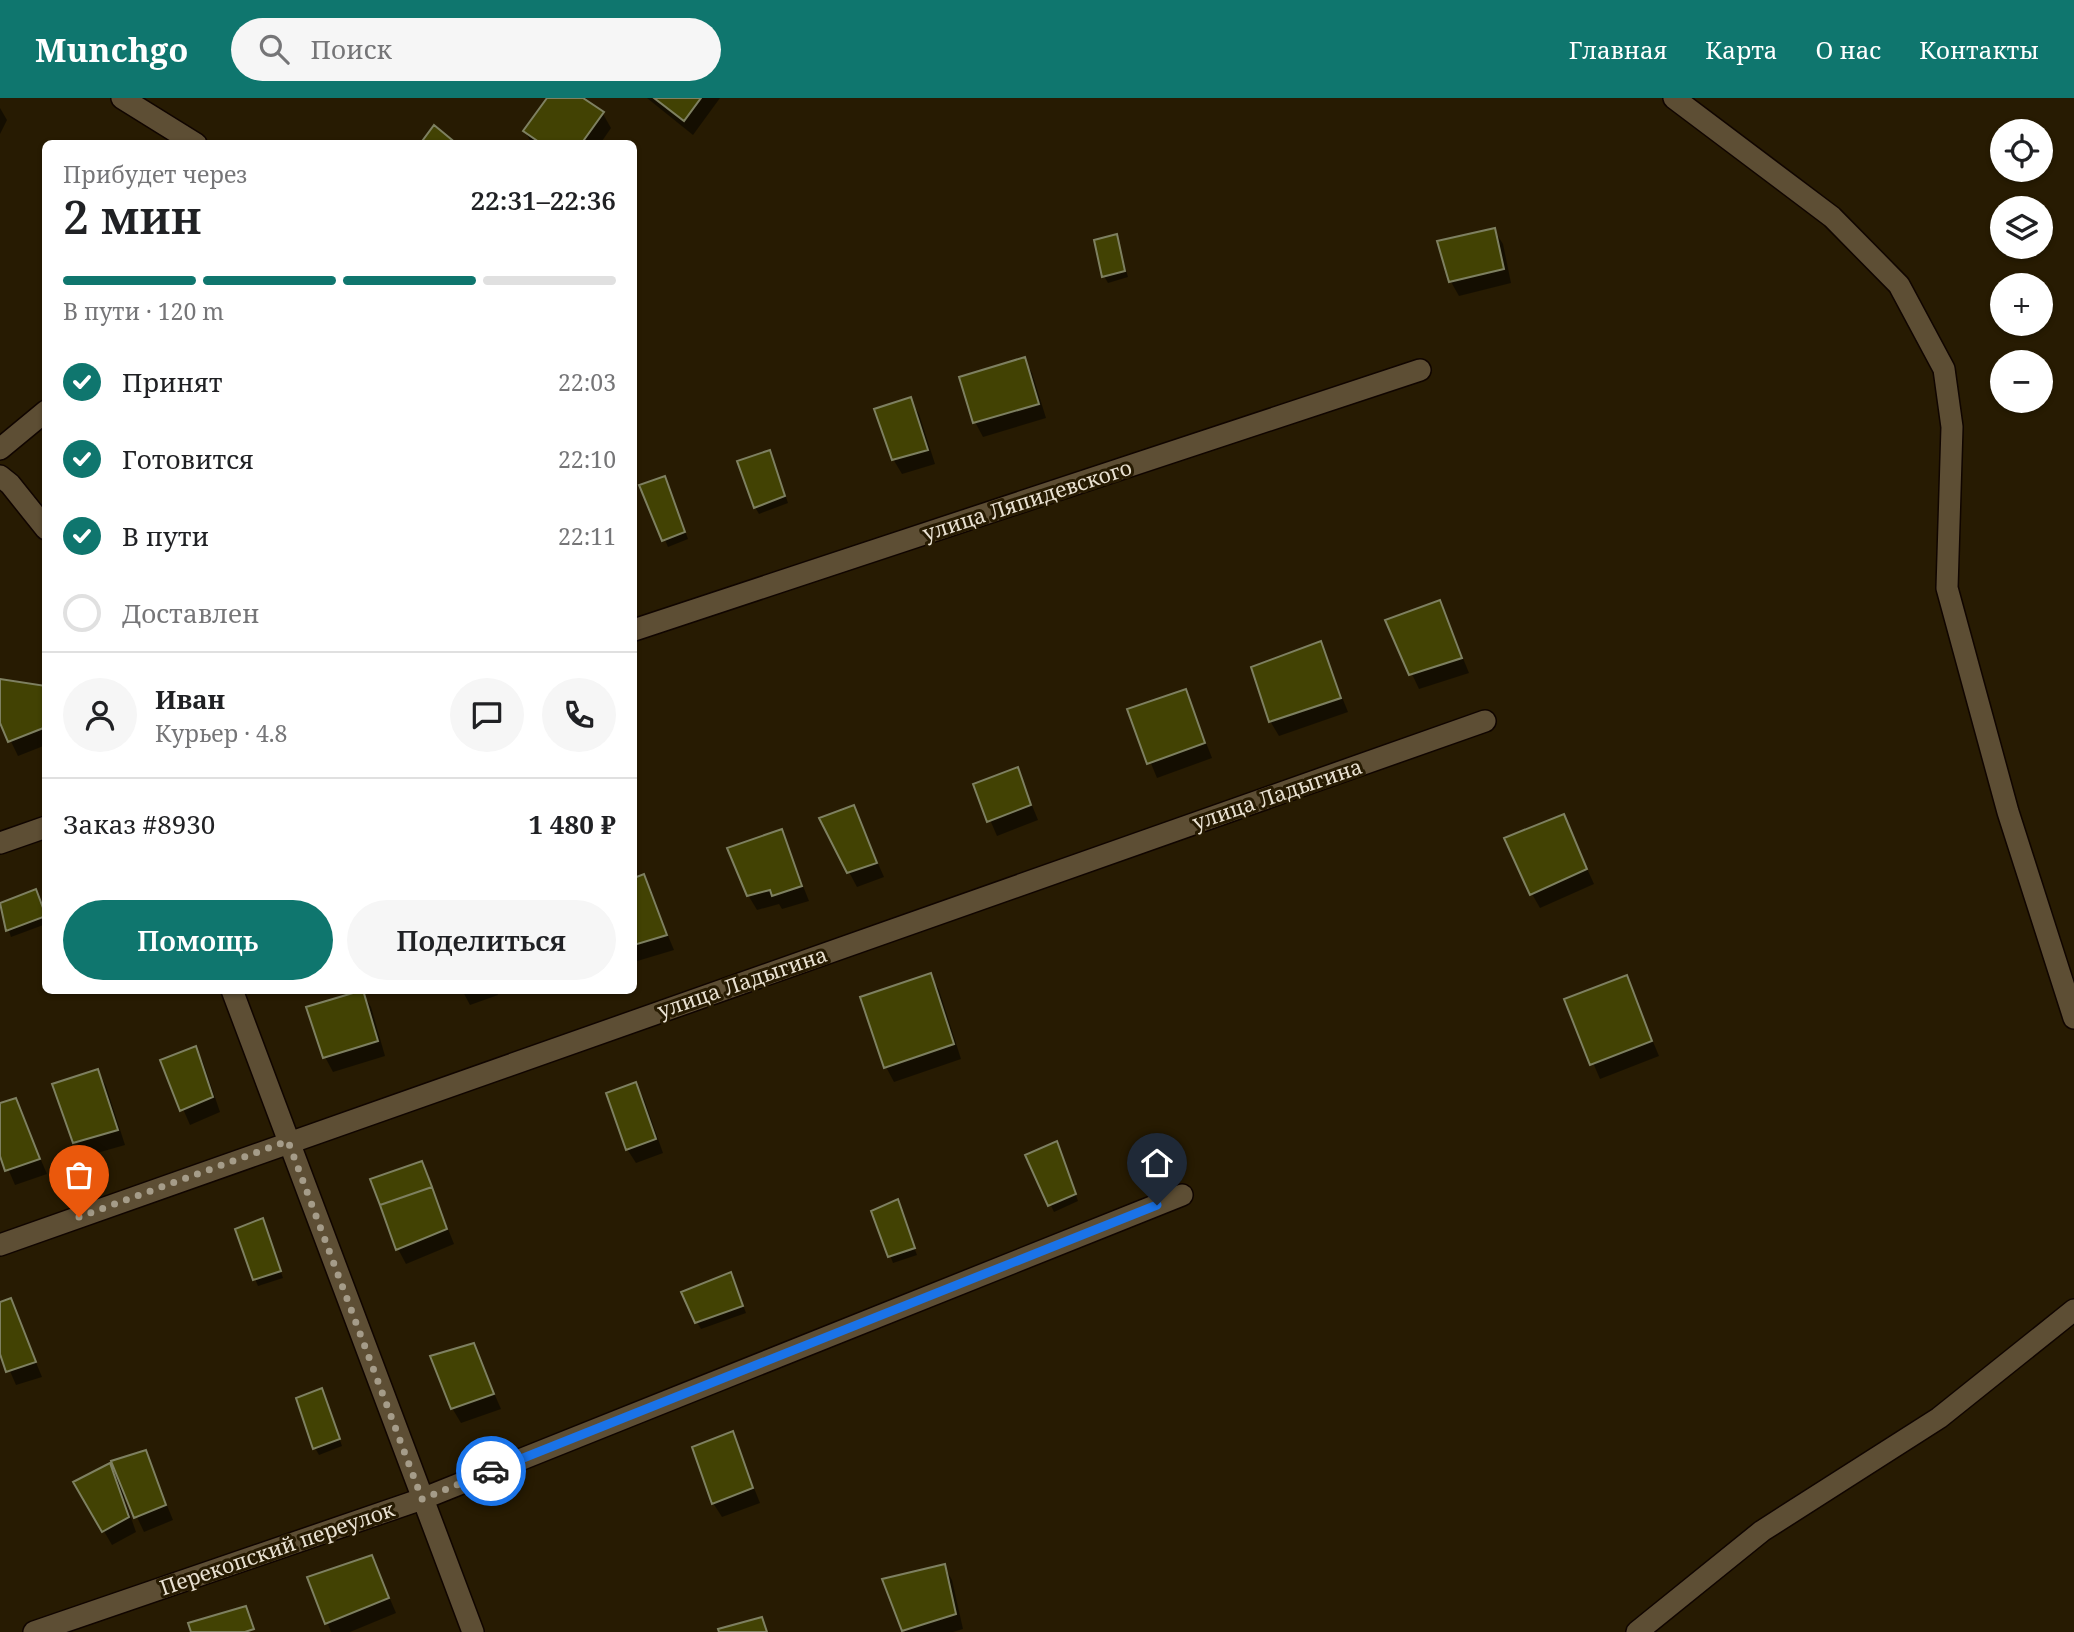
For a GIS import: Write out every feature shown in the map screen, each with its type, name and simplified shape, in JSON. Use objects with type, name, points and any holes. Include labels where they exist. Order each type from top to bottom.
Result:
[{"type":"street","points":[[122,98],[190,140]]},
{"type":"street","points":[[1674,98],[1842,227],[1899,285],[1944,369],[1952,427],[1947,589],[2008,812],[2074,1018]]},
{"type":"street","name":"улица Ляпидевского","points":[[637,629],[1420,370]]},
{"type":"street","points":[[0,449],[42,414]]},
{"type":"street","points":[[0,476],[10,484],[42,523]]},
{"type":"street","name":"улица Ладыгина","points":[[0,1245],[288,1141],[1485,721]]},
{"type":"street","points":[[0,843],[42,828]]},
{"type":"street","points":[[233,994],[473,1632]]},
{"type":"street","name":"Перекопский переулок","points":[[34,1632],[422,1499],[1182,1195]]},
{"type":"street","points":[[1637,1632],[1762,1531],[1939,1418],[2074,1310]]},
{"type":"building","points":[[547,98],[583,98],[604,112],[584,140],[536,140],[523,131]]},
{"type":"building","points":[[654,98],[701,98],[684,121]]},
{"type":"building","points":[[434,125],[452,140],[423,140]]},
{"type":"building","points":[[1495,228],[1504,269],[1449,282],[1437,241]]},
{"type":"building","points":[[1117,234],[1125,271],[1102,277],[1094,240]]},
{"type":"building","points":[[1025,357],[1039,404],[973,423],[959,377]]},
{"type":"building","points":[[911,397],[928,450],[892,460],[874,409]]},
{"type":"building","points":[[770,450],[785,496],[754,508],[737,461]]},
{"type":"building","points":[[665,476],[685,532],[662,541],[639,485]]},
{"type":"building","points":[[1440,600],[1462,658],[1409,675],[1385,620]]},
{"type":"building","points":[[1321,641],[1341,698],[1269,722],[1251,667]]},
{"type":"building","points":[[0,679],[42,685],[42,729],[8,742],[0,723]]},
{"type":"building","points":[[1186,689],[1205,743],[1147,764],[1127,709]]},
{"type":"building","points":[[1018,767],[1031,805],[987,822],[973,784]]},
{"type":"building","points":[[854,805],[877,863],[847,873],[819,818]]},
{"type":"building","points":[[1564,814],[1587,869],[1530,895],[1504,838]]},
{"type":"building","points":[[782,829],[802,886],[772,896],[770,890],[747,896],[727,848]]},
{"type":"building","points":[[644,874],[667,935],[637,944],[637,877]]},
{"type":"building","points":[[36,889],[42,905],[42,918],[6,931],[0,903]]},
{"type":"building","points":[[931,973],[954,1044],[884,1068],[860,997]]},
{"type":"building","points":[[1627,975],[1652,1041],[1590,1065],[1564,999]]},
{"type":"building","points":[[350,994],[364,994],[378,1041],[323,1058],[306,1007]]},
{"type":"building","points":[[196,1046],[213,1097],[180,1111],[160,1060]]},
{"type":"building","points":[[98,1069],[118,1130],[73,1143],[52,1084]]},
{"type":"building","points":[[636,1082],[656,1139],[626,1150],[606,1093]]},
{"type":"building","points":[[16,1098],[40,1159],[5,1171],[0,1156],[0,1103]]},
{"type":"building","points":[[1057,1141],[1076,1194],[1048,1206],[1025,1155]]},
{"type":"building","points":[[422,1161],[432,1187],[380,1205],[370,1179]]},
{"type":"building","points":[[432,1187],[447,1229],[396,1250],[380,1205]]},
{"type":"building","points":[[898,1199],[915,1248],[888,1257],[871,1211]]},
{"type":"building","points":[[263,1218],[281,1271],[253,1280],[235,1229]]},
{"type":"building","points":[[731,1272],[743,1306],[695,1323],[681,1292]]},
{"type":"building","points":[[11,1298],[36,1362],[6,1372],[0,1354],[0,1302]]},
{"type":"building","points":[[474,1343],[494,1394],[451,1409],[430,1356]]},
{"type":"building","points":[[322,1388],[340,1439],[313,1449],[296,1398]]},
{"type":"building","points":[[733,1431],[753,1488],[712,1504],[692,1447]]},
{"type":"building","points":[[146,1450],[166,1505],[134,1518],[111,1461]]},
{"type":"building","points":[[110,1463],[129,1517],[102,1532],[73,1482]]},
{"type":"building","points":[[372,1555],[389,1598],[325,1624],[307,1577]]},
{"type":"building","points":[[945,1564],[956,1614],[902,1631],[882,1579]]},
{"type":"building","points":[[246,1606],[254,1629],[245,1632],[191,1632],[188,1623]]},
{"type":"building","points":[[762,1617],[767,1632],[719,1632],[718,1629]]},
{"type":"way so far","points":[[79,1217],[288,1141],[422,1499],[491,1471]]},
{"type":"route","points":[[491,1471],[1157,1205]]}]
